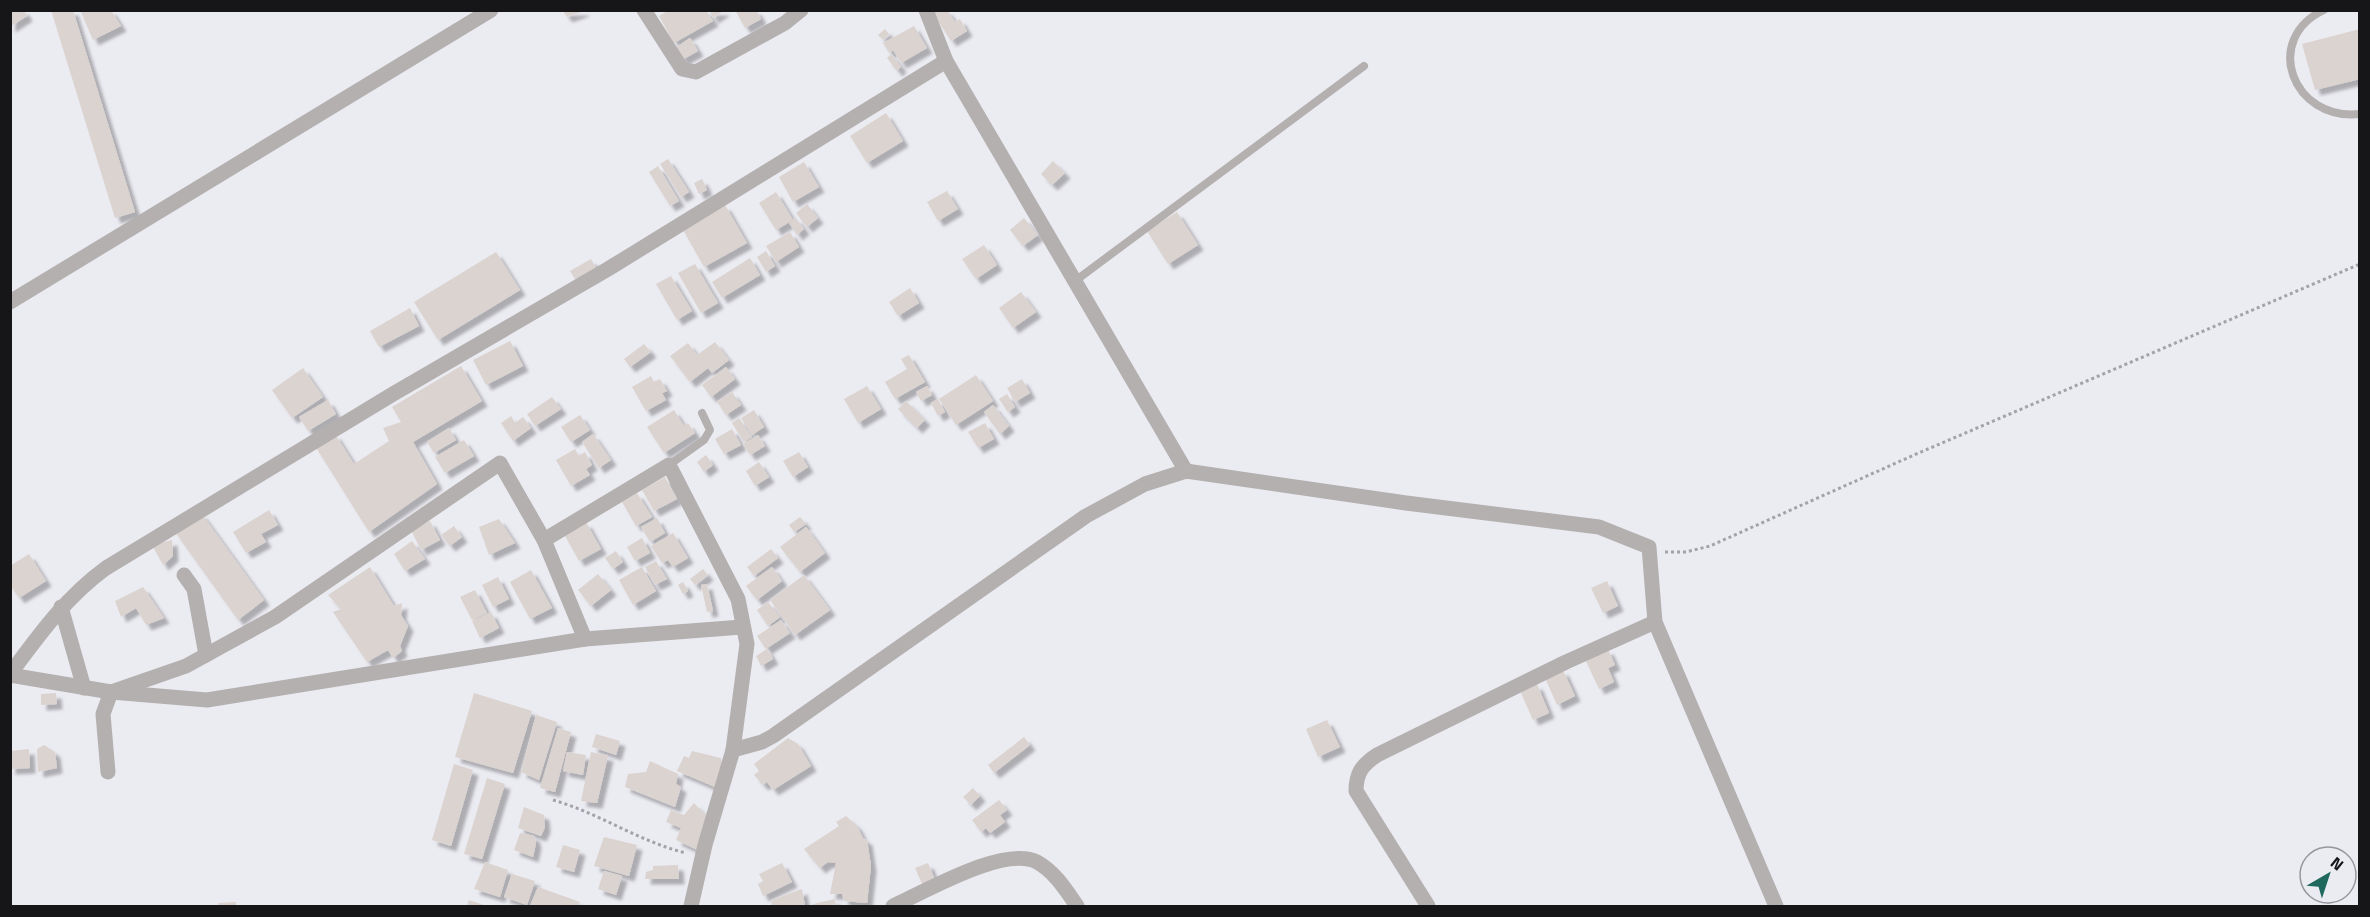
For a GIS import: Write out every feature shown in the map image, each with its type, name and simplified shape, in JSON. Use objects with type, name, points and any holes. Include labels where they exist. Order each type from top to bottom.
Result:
[{"type":"street","points":[[10,302],[491,10]]},
{"type":"street","points":[[644,10],[682,69],[696,72],[785,23],[801,10]]},
{"type":"street","points":[[926,10],[946,61],[1186,471]]},
{"type":"street","points":[[742,627],[585,639],[207,700],[111,692],[10,674],[61,607],[82,585],[116,562],[383,400],[608,269],[946,61]]},
{"type":"street","points":[[111,692],[186,666],[275,617],[500,463],[544,540],[585,639]]},
{"type":"street","points":[[544,540],[669,465],[738,599],[747,644],[734,750],[691,906]]},
{"type":"street","points":[[734,750],[762,742],[773,736],[1086,516],[1145,484],[1186,471],[1406,503],[1599,527],[1649,547],[1655,622],[1776,906]]},
{"type":"street","points":[[184,575],[194,589],[206,655]]},
{"type":"street","points":[[61,607],[84,688]]},
{"type":"street","points":[[1428,906],[1356,791],[1356,777],[1364,764],[1377,755],[1566,662],[1655,622]]},
{"type":"street","points":[[108,772],[103,714],[111,692]]},
{"type":"street","points":[[893,906],[1006,858],[1022,858],[1036,862],[1052,873],[1077,906]]},
{"type":"lane","points":[[2324,10],[2311,18],[2294,43],[2290,55],[2293,74],[2300,92],[2326,111],[2345,116],[2360,114]]},
{"type":"lane","points":[[1075,281],[1364,66]]},
{"type":"lane","points":[[669,465],[705,440],[710,430],[702,413]]},
{"type":"path","points":[[1649,547],[1670,553],[1710,546],[1914,455],[2360,264]]},
{"type":"path","points":[[553,800],[582,808],[676,851],[703,857]]},
{"type":"building","points":[[10,10],[24,10],[27,16],[10,27]]},
{"type":"building","points":[[51,10],[73,10],[135,212],[115,218]]},
{"type":"building","points":[[80,10],[111,10],[121,26],[93,40]]},
{"type":"building","points":[[562,10],[584,10],[584,11],[567,17]]},
{"type":"building","points":[[669,10],[706,10],[713,21],[674,43],[659,16]]},
{"type":"building","points":[[709,10],[725,10],[713,18]]},
{"type":"building","points":[[735,10],[756,10],[761,19],[745,28]]},
{"type":"building","points":[[931,10],[947,10],[955,22],[960,19],[967,31],[951,41]]},
{"type":"building","points":[[914,26],[927,48],[901,63],[893,50],[889,53],[883,43]]},
{"type":"building","points":[[885,29],[889,34],[883,40],[878,35]]},
{"type":"building","points":[[2360,29],[2360,79],[2315,90],[2302,44]]},
{"type":"building","points":[[690,38],[698,51],[682,60],[675,48]]},
{"type":"building","points":[[891,54],[901,67],[897,71],[887,58]]},
{"type":"building","points":[[886,113],[903,141],[867,163],[850,136]]},
{"type":"building","points":[[668,159],[689,192],[681,197],[660,164]]},
{"type":"building","points":[[1053,161],[1065,173],[1052,185],[1041,174]]},
{"type":"building","points":[[804,162],[819,187],[793,202],[779,177]]},
{"type":"building","points":[[658,166],[679,201],[670,206],[649,172]]},
{"type":"building","points":[[702,179],[707,190],[699,194],[694,183]]},
{"type":"building","points":[[947,191],[958,209],[938,221],[927,202]]},
{"type":"building","points":[[776,192],[793,220],[776,230],[759,203]]},
{"type":"building","points":[[807,204],[818,218],[807,227],[796,213]]},
{"type":"building","points":[[725,205],[747,243],[704,267],[682,228]]},
{"type":"building","points":[[1177,212],[1198,245],[1168,264],[1147,231]]},
{"type":"building","points":[[796,218],[804,229],[797,235],[789,223]]},
{"type":"building","points":[[1024,218],[1038,235],[1023,246],[1010,230]]},
{"type":"building","points":[[790,232],[799,247],[776,262],[766,246]]},
{"type":"building","points":[[984,245],[997,265],[976,279],[962,259]]},
{"type":"building","points":[[766,251],[775,266],[766,272],[757,257]]},
{"type":"building","points":[[496,252],[520,290],[438,340],[414,302]]},
{"type":"building","points":[[750,258],[760,275],[722,298],[712,282]]},
{"type":"building","points":[[591,259],[596,268],[575,279],[570,271]]},
{"type":"building","points":[[695,264],[718,303],[701,313],[678,273]]},
{"type":"building","points":[[671,276],[692,311],[677,320],[656,284]]},
{"type":"building","points":[[910,288],[919,303],[898,316],[889,302]]},
{"type":"building","points":[[1021,292],[1036,312],[1013,328],[999,308]]},
{"type":"building","points":[[410,308],[419,326],[379,347],[370,331]]},
{"type":"building","points":[[510,341],[523,366],[486,385],[473,360]]},
{"type":"building","points":[[715,342],[729,360],[712,373],[708,368],[690,382],[670,356],[688,343],[697,355]]},
{"type":"building","points":[[644,344],[651,352],[630,367],[624,359]]},
{"type":"building","points":[[909,355],[925,382],[895,399],[885,382],[907,369],[901,359]]},
{"type":"building","points":[[461,366],[482,401],[413,442],[437,484],[369,532],[315,446],[335,434],[354,464],[389,441],[383,428],[401,422],[392,407]]},
{"type":"building","points":[[726,367],[735,379],[711,397],[702,385]]},
{"type":"building","points":[[303,368],[323,397],[292,418],[272,390]]},
{"type":"building","points":[[976,375],[993,401],[956,425],[939,399]]},
{"type":"building","points":[[651,376],[654,382],[660,379],[667,391],[662,393],[666,400],[646,411],[632,387]]},
{"type":"building","points":[[1022,379],[1030,393],[1015,402],[1007,388]]},
{"type":"building","points":[[867,386],[881,409],[858,423],[844,399]]},
{"type":"building","points":[[927,386],[932,395],[921,401],[916,392]]},
{"type":"building","points":[[732,392],[741,405],[726,415],[717,402]]},
{"type":"building","points":[[1007,394],[1015,407],[1008,412],[999,399]]},
{"type":"building","points":[[552,397],[561,409],[535,426],[527,414]]},
{"type":"building","points":[[938,399],[945,412],[938,416],[931,403]]},
{"type":"building","points":[[328,400],[336,414],[308,431],[299,417]]},
{"type":"building","points":[[906,401],[925,420],[917,428],[898,409]]},
{"type":"building","points":[[993,405],[1009,426],[1000,434],[984,412]]},
{"type":"building","points":[[674,410],[684,426],[688,423],[695,433],[664,453],[647,427]]},
{"type":"building","points":[[754,410],[764,427],[752,435],[741,418]]},
{"type":"building","points":[[580,415],[590,430],[571,442],[561,427]]},
{"type":"building","points":[[511,416],[515,423],[523,417],[531,428],[513,441],[501,423]]},
{"type":"building","points":[[739,418],[752,437],[744,442],[732,423]]},
{"type":"building","points":[[985,423],[994,439],[978,448],[968,432]]},
{"type":"building","points":[[449,428],[456,440],[434,453],[427,442]]},
{"type":"building","points":[[732,429],[741,445],[724,454],[715,439]]},
{"type":"building","points":[[593,434],[611,460],[599,468],[582,442]]},
{"type":"building","points":[[758,435],[765,446],[750,455],[743,444]]},
{"type":"building","points":[[464,440],[474,456],[445,473],[435,457]]},
{"type":"building","points":[[575,449],[579,456],[585,452],[592,465],[586,469],[590,475],[571,486],[556,460]]},
{"type":"building","points":[[799,452],[808,467],[793,477],[783,461]]},
{"type":"building","points":[[706,455],[713,465],[704,472],[697,462]]},
{"type":"building","points":[[759,462],[769,477],[755,486],[746,471]]},
{"type":"building","points":[[665,477],[677,499],[654,511],[642,490]]},
{"type":"building","points":[[637,493],[652,517],[636,526],[622,502]]},
{"type":"building","points":[[269,510],[278,525],[261,534],[266,542],[246,553],[233,532]]},
{"type":"building","points":[[201,513],[264,600],[238,620],[175,532]]},
{"type":"building","points":[[800,517],[806,524],[794,532],[789,525]]},
{"type":"building","points":[[657,518],[665,533],[650,542],[641,527]]},
{"type":"building","points":[[499,519],[515,543],[489,555],[479,527]]},
{"type":"building","points":[[430,521],[440,540],[421,550],[411,530]]},
{"type":"building","points":[[586,522],[601,549],[579,561],[564,534]]},
{"type":"building","points":[[454,526],[462,537],[450,546],[441,535]]},
{"type":"building","points":[[806,527],[825,553],[800,572],[780,547]]},
{"type":"building","points":[[673,533],[688,558],[673,567],[668,560],[662,563],[651,546]]},
{"type":"building","points":[[642,538],[650,553],[635,561],[627,547]]},
{"type":"building","points":[[172,540],[173,556],[163,565],[152,545]]},
{"type":"building","points":[[412,541],[425,559],[405,571],[394,554]]},
{"type":"building","points":[[771,549],[778,558],[754,576],[747,567]]},
{"type":"building","points":[[616,551],[623,562],[613,569],[605,558]]},
{"type":"building","points":[[29,554],[46,581],[19,598],[10,585],[10,566]]},
{"type":"building","points":[[656,561],[667,579],[655,585],[645,567]]},
{"type":"building","points":[[370,567],[394,606],[402,603],[401,615],[408,626],[400,646],[402,651],[393,658],[388,650],[367,662],[333,612],[341,609],[328,595]]},
{"type":"building","points":[[642,567],[656,591],[633,605],[619,580]]},
{"type":"building","points":[[772,567],[782,581],[757,600],[746,586]]},
{"type":"building","points":[[703,569],[708,575],[695,585],[690,579]]},
{"type":"building","points":[[531,570],[552,608],[530,619],[510,582]]},
{"type":"building","points":[[598,574],[611,590],[591,606],[578,590]]},
{"type":"building","points":[[804,575],[830,610],[795,635],[770,600]]},
{"type":"building","points":[[498,577],[509,599],[493,607],[482,585]]},
{"type":"building","points":[[1607,581],[1618,606],[1603,613],[1591,588]]},
{"type":"building","points":[[683,582],[688,591],[683,594],[678,585]]},
{"type":"building","points":[[707,584],[713,611],[707,612],[701,585]]},
{"type":"building","points":[[143,587],[164,618],[146,625],[136,608],[121,617],[115,601]]},
{"type":"building","points":[[475,590],[487,613],[472,620],[460,597]]},
{"type":"building","points":[[768,602],[780,617],[768,626],[757,610]]},
{"type":"building","points":[[491,612],[499,628],[480,638],[472,621]]},
{"type":"building","points":[[781,620],[790,633],[766,649],[757,636]]},
{"type":"building","points":[[767,649],[773,659],[761,666],[756,656]]},
{"type":"building","points":[[1608,649],[1615,665],[1608,668],[1614,682],[1599,689],[1585,659]]},
{"type":"building","points":[[1563,670],[1575,696],[1557,705],[1545,678]]},
{"type":"building","points":[[1537,684],[1549,713],[1533,720],[1520,691]]},
{"type":"building","points":[[56,693],[57,704],[41,705],[41,694]]},
{"type":"building","points":[[474,693],[532,711],[513,773],[455,757]]},
{"type":"building","points":[[536,715],[557,722],[539,780],[521,772]]},
{"type":"building","points":[[1327,720],[1340,747],[1318,757],[1306,729]]},
{"type":"building","points":[[558,728],[571,732],[555,792],[540,788]]},
{"type":"building","points":[[596,734],[620,741],[616,755],[592,747]]},
{"type":"building","points":[[1024,737],[1030,745],[994,773],[988,765]]},
{"type":"building","points":[[788,738],[798,744],[811,766],[773,790],[767,782],[763,785],[754,775],[759,771],[754,764]]},
{"type":"building","points":[[44,745],[55,752],[57,768],[38,772],[37,749]]},
{"type":"building","points":[[29,749],[30,768],[10,769],[10,751]]},
{"type":"building","points":[[692,751],[721,758],[722,767],[715,787],[677,771],[684,756],[689,758]]},
{"type":"building","points":[[567,752],[586,755],[583,775],[563,771]]},
{"type":"building","points":[[591,752],[608,756],[597,803],[581,801]]},
{"type":"building","points":[[650,761],[678,774],[676,784],[681,787],[675,807],[625,787],[628,774],[646,772]]},
{"type":"building","points":[[454,764],[473,770],[451,846],[432,840]]},
{"type":"building","points":[[487,778],[505,784],[482,859],[464,854]]},
{"type":"building","points":[[973,788],[980,796],[971,805],[963,797]]},
{"type":"building","points":[[999,800],[1007,810],[1000,815],[1005,822],[990,833],[986,828],[981,832],[972,820]]},
{"type":"building","points":[[694,803],[708,818],[702,852],[676,840],[681,828],[666,822],[671,810],[684,815]]},
{"type":"building","points":[[524,807],[544,815],[545,827],[541,836],[518,828]]},
{"type":"building","points":[[846,816],[867,840],[871,866],[867,903],[844,901],[842,894],[830,894],[836,863],[828,862],[820,868],[804,849],[839,826],[836,822]]},
{"type":"building","points":[[520,833],[534,836],[536,843],[533,857],[514,850]]},
{"type":"building","points":[[604,837],[637,845],[629,876],[594,866]]},
{"type":"building","points":[[563,845],[580,850],[574,872],[556,867]]},
{"type":"building","points":[[485,862],[508,870],[500,897],[474,889]]},
{"type":"building","points":[[782,863],[792,882],[763,896],[758,884],[763,881],[759,874]]},
{"type":"building","points":[[928,863],[935,880],[923,886],[915,868]]},
{"type":"building","points":[[678,865],[679,879],[645,879],[646,872],[653,870],[653,866]]},
{"type":"building","points":[[604,871],[622,876],[616,895],[598,889]]},
{"type":"building","points":[[512,874],[535,881],[527,905],[504,897]]},
{"type":"building","points":[[538,887],[580,902],[578,906],[530,906]]},
{"type":"building","points":[[802,889],[805,906],[771,906],[772,900]]},
{"type":"building","points":[[835,899],[836,906],[813,906],[813,904]]},
{"type":"building","points":[[469,900],[487,906],[467,906]]},
{"type":"building","points":[[236,902],[236,906],[219,906],[218,903]]}]
